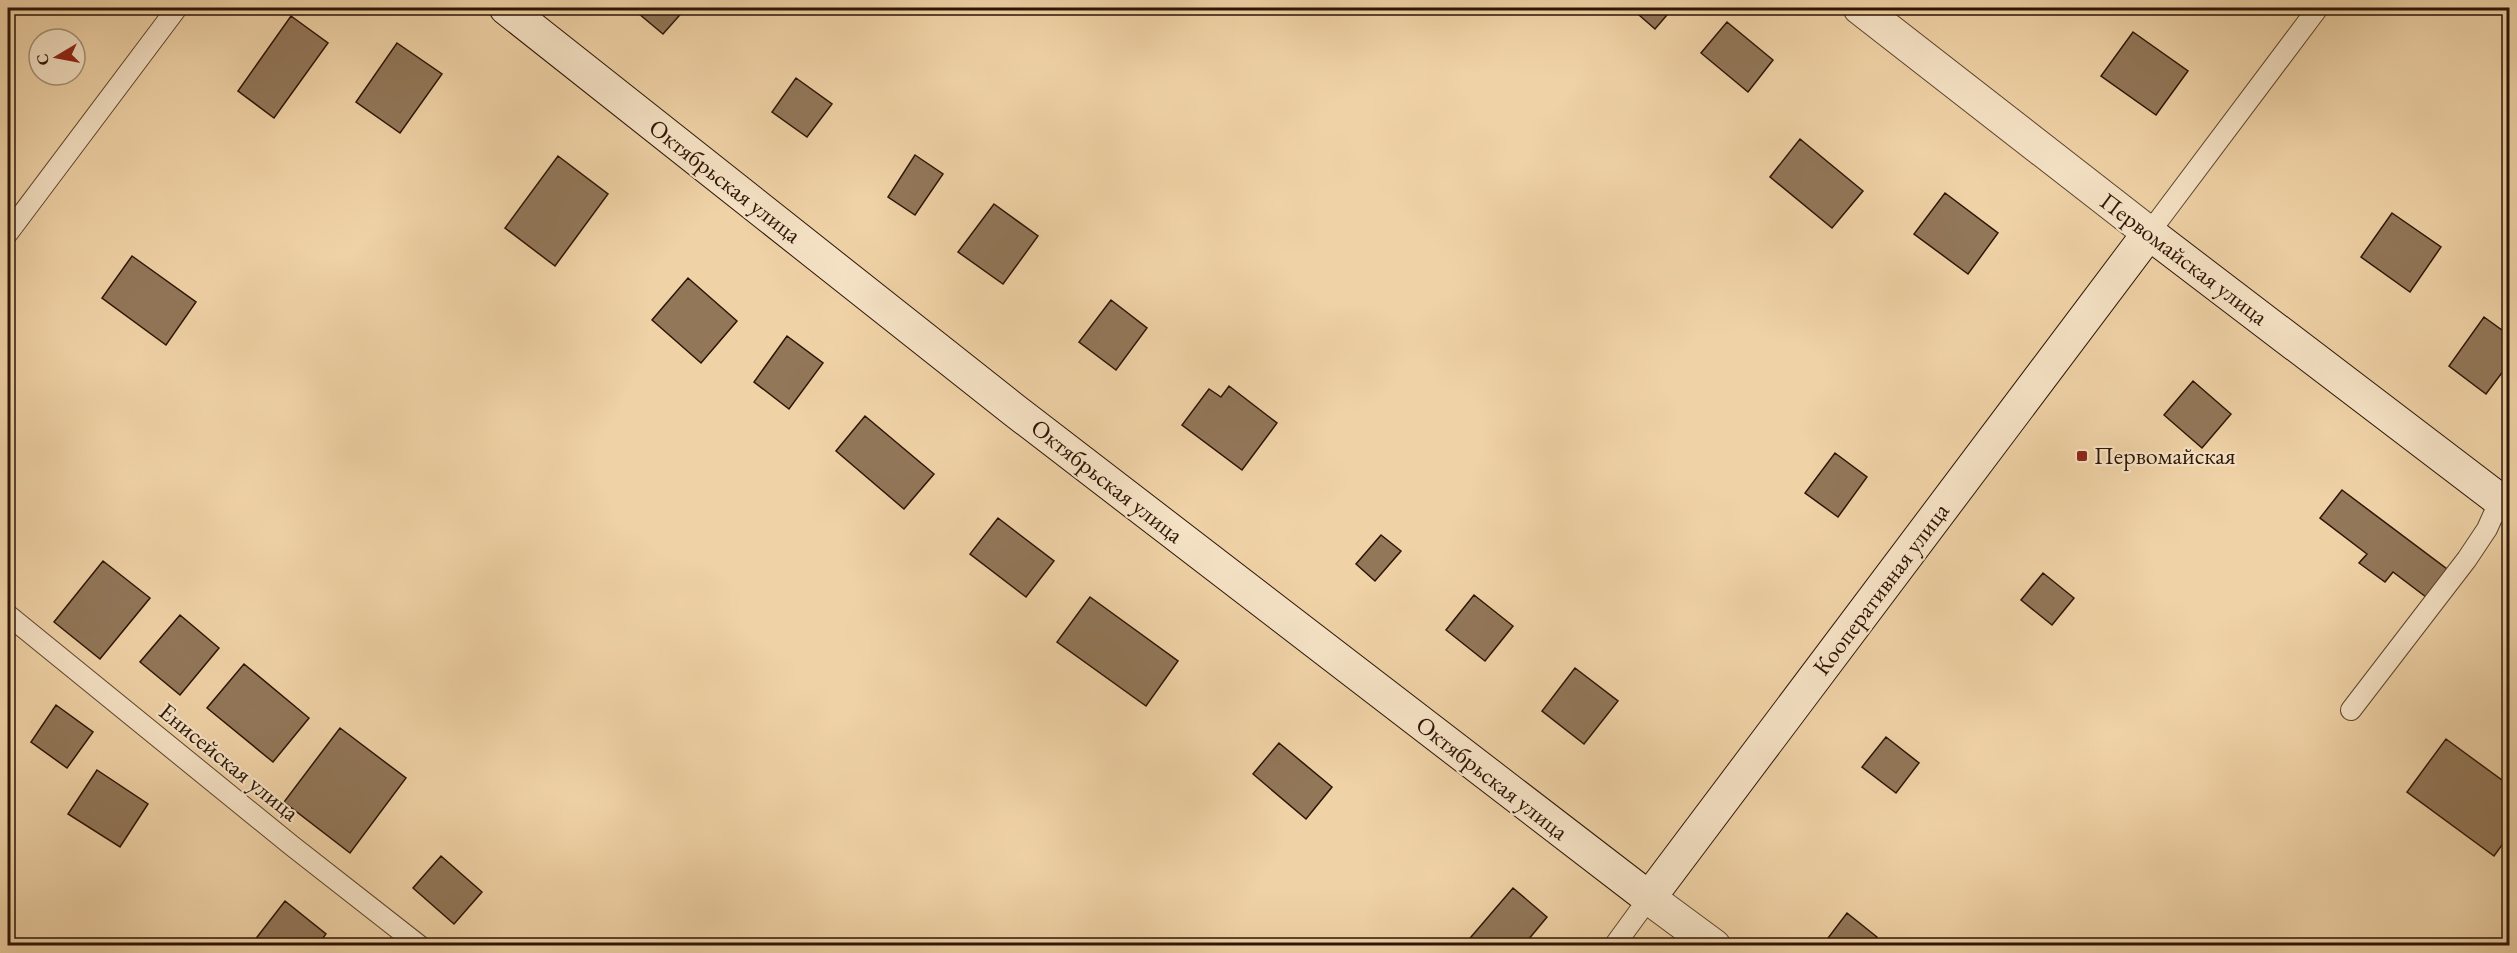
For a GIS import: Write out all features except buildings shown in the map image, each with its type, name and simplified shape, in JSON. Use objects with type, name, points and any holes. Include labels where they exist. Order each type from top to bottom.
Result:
[{"type":"main road","name":"Октябрьская улица","points":[[506,8],[1005,403],[1649,898],[1714,945]]},
{"type":"main road","name":"Первомайская улица","points":[[1860,8],[2149,233],[2505,504]]},
{"type":"main road","name":"Кооперативная улица","points":[[1649,898],[2149,233]]},
{"type":"lane","points":[[8,233],[177,8]]},
{"type":"lane","points":[[2149,233],[2318,8]]},
{"type":"lane","points":[[2351,710],[2467,559],[2505,504]]},
{"type":"lane","name":"Енисейская улица","points":[[8,615],[291,845],[420,945]]},
{"type":"lane","name":"Кооперативная улица","points":[[1614,945],[1649,898]]},
{"type":"place","name":"Первомайская","points":[[2082,456]]}]
